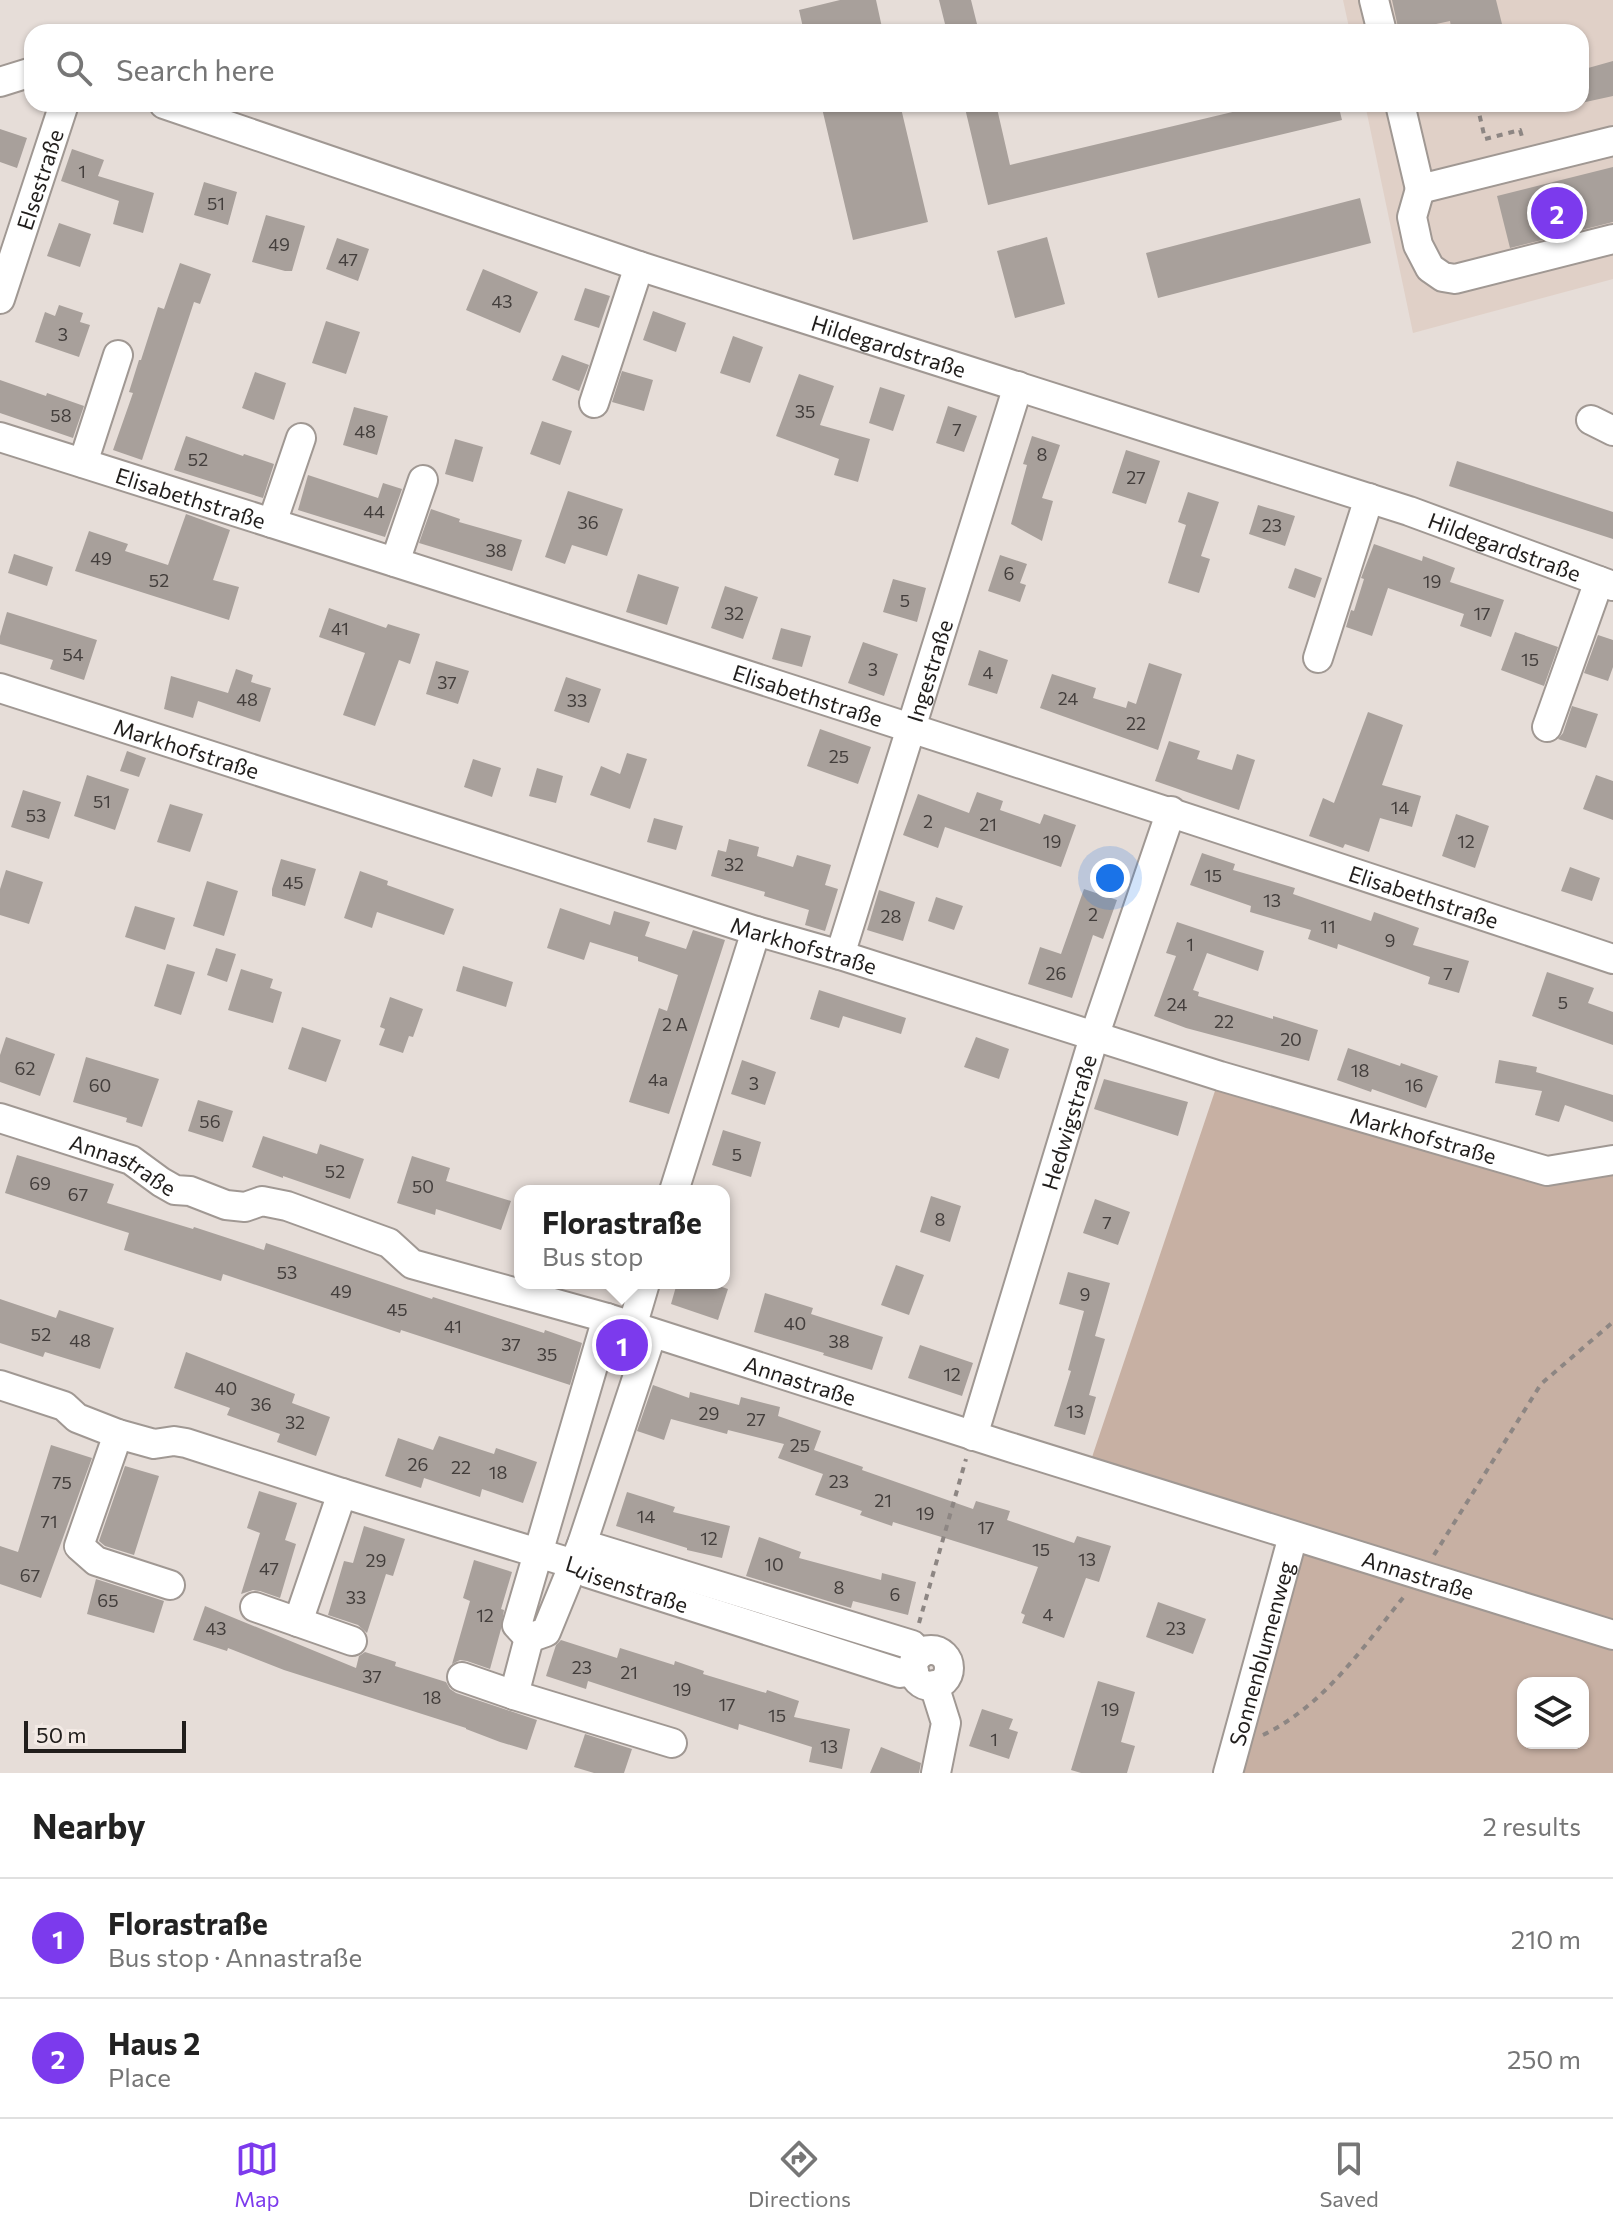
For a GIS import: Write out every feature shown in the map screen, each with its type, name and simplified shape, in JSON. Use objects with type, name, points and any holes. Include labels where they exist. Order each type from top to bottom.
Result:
[{"type":"street","points":[[1374,0],[1380,24]]},
{"type":"street","points":[[0,82],[24,74]]},
{"type":"street","name":"Elsestraße","points":[[0,299],[61,112]]},
{"type":"street","name":"Hildegardstraße","points":[[187,112],[639,266],[1369,498],[1606,583]]},
{"type":"street","points":[[1402,112],[1420,189],[1412,217],[1418,245],[1430,268],[1443,277],[1455,279],[1613,239]]},
{"type":"street","points":[[1420,189],[1613,141]]},
{"type":"street","points":[[594,403],[639,266]]},
{"type":"street","points":[[83,463],[118,355]]},
{"type":"street","name":"Ingestraße","points":[[840,955],[1018,386]]},
{"type":"street","name":"Elisabethstraße","points":[[0,437],[1171,811],[1613,957]]},
{"type":"street","points":[[272,523],[301,438]]},
{"type":"street","points":[[395,562],[423,480]]},
{"type":"street","points":[[1318,658],[1369,498]]},
{"type":"street","points":[[1547,727],[1606,583]]},
{"type":"street","name":"Markhofstraße","points":[[0,688],[756,931],[1220,1076],[1547,1171],[1613,1160]]},
{"type":"street","name":"Hedwigstraße","points":[[973,1436],[1094,1037],[1171,811]]},
{"type":"street","points":[[676,1185],[756,931]]},
{"type":"street","name":"Annastraße","points":[[0,1118],[131,1160],[175,1190],[190,1191],[226,1205],[245,1207],[262,1201],[287,1206],[389,1243],[412,1264],[630,1326],[1613,1635]]},
{"type":"street","points":[[529,1638],[517,1625],[537,1553],[643,1289]]},
{"type":"street","points":[[529,1638],[546,1632],[578,1554],[630,1326]]},
{"type":"street","name":"Luisenstraße","points":[[0,1385],[64,1406],[77,1418],[118,1434],[154,1444],[186,1443],[537,1553],[578,1554],[588,1573],[900,1673],[920,1664]]},
{"type":"street","points":[[118,1434],[79,1546],[96,1561],[170,1585]]},
{"type":"street","points":[[298,1622],[342,1493]]},
{"type":"street","name":"Sonnenblumenweg","points":[[1232,1761],[1293,1536]]},
{"type":"street","points":[[255,1607],[352,1641]]},
{"type":"street","points":[[514,1695],[529,1638]]},
{"type":"street","points":[[920,1664],[946,1723],[936,1773]]},
{"type":"street","points":[[462,1677],[672,1743]]},
{"type":"path","points":[[1479,112],[1485,139],[1520,130],[1529,161]]},
{"type":"path","points":[[1232,1761],[1300,1713],[1334,1683],[1421,1577],[1541,1384],[1613,1322]]},
{"type":"path","points":[[920,1664],[973,1436]]},
{"type":"shaded area","points":[[1343,0],[1613,0],[1613,279],[1413,333],[1367,112],[1589,112],[1589,24],[1348,24]]},
{"type":"shaded area","points":[[1220,1076],[1543,1185],[1613,1173],[1613,1773],[1228,1773],[1293,1536],[1087,1472]]},
{"type":"building","points":[[840,0],[876,0],[881,24],[802,24],[799,10]]},
{"type":"building","points":[[939,0],[971,0],[977,24],[945,24]]},
{"type":"building","points":[[1392,0],[1496,0],[1502,24],[1451,24],[1450,21],[1397,24]]},
{"type":"building","points":[[1613,61],[1613,96],[1589,101],[1589,68]]},
{"type":"building","points":[[823,112],[902,112],[928,222],[853,240]]},
{"type":"building","points":[[966,112],[998,112],[1010,165],[1232,112],[1340,112],[1342,120],[988,205]]},
{"type":"building","points":[[0,129],[27,138],[17,168],[0,162]]},
{"type":"building","points":[[72,149],[104,160],[98,176],[154,193],[143,233],[113,224],[119,201],[61,181]]},
{"type":"building","points":[[1613,167],[1613,222],[1510,248],[1497,196]]},
{"type":"building","points":[[204,182],[237,192],[228,225],[194,215]]},
{"type":"building","points":[[1360,198],[1371,243],[1158,298],[1146,253]]},
{"type":"building","points":[[266,215],[305,226],[292,271],[252,262]]},
{"type":"building","points":[[59,223],[91,234],[80,267],[47,256]]},
{"type":"building","points":[[1047,237],[1065,304],[1015,318],[997,251]]},
{"type":"building","points":[[337,238],[369,249],[358,281],[326,269]]},
{"type":"building","points":[[180,263],[211,274],[200,304],[194,302],[142,460],[113,450],[133,393],[129,392],[139,360],[158,307],[164,309]]},
{"type":"building","points":[[483,269],[538,292],[520,333],[466,310]]},
{"type":"building","points":[[585,288],[610,296],[599,328],[574,320]]},
{"type":"building","points":[[59,305],[83,313],[80,322],[90,325],[79,357],[35,342],[45,312],[55,316]]},
{"type":"building","points":[[653,311],[686,323],[676,352],[643,340]]},
{"type":"building","points":[[326,321],[360,332],[346,374],[312,363]]},
{"type":"building","points":[[733,336],[763,347],[750,383],[720,373]]},
{"type":"building","points":[[562,355],[589,365],[579,391],[552,380]]},
{"type":"building","points":[[622,371],[653,380],[644,411],[612,402]]},
{"type":"building","points":[[255,372],[286,383],[274,420],[242,408]]},
{"type":"building","points":[[799,374],[834,386],[820,425],[870,439],[858,482],[834,475],[839,459],[776,436]]},
{"type":"building","points":[[0,380],[84,406],[73,438],[0,413]]},
{"type":"building","points":[[880,387],[905,395],[893,431],[869,423]]},
{"type":"building","points":[[948,406],[977,416],[964,452],[936,443]]},
{"type":"building","points":[[354,407],[388,416],[377,455],[343,445]]},
{"type":"building","points":[[542,421],[572,431],[560,465],[530,454]]},
{"type":"building","points":[[186,436],[274,464],[263,498],[174,470]]},
{"type":"building","points":[[1032,436],[1060,445],[1042,498],[1053,501],[1042,541],[1011,524]]},
{"type":"building","points":[[455,439],[483,447],[473,482],[445,474]]},
{"type":"building","points":[[1126,450],[1160,461],[1146,504],[1112,493]]},
{"type":"building","points":[[1457,461],[1613,512],[1613,539],[1449,486]]},
{"type":"building","points":[[308,475],[378,498],[383,483],[402,489],[385,537],[298,510]]},
{"type":"building","points":[[568,491],[623,509],[607,556],[572,545],[565,564],[545,557]]},
{"type":"building","points":[[1188,492],[1219,502],[1201,556],[1210,559],[1199,593],[1168,583],[1186,525],[1178,522]]},
{"type":"building","points":[[1258,505],[1295,516],[1285,546],[1249,534]]},
{"type":"building","points":[[431,509],[460,519],[459,522],[522,540],[512,571],[419,543]]},
{"type":"building","points":[[186,514],[230,530],[213,580],[239,587],[229,620],[75,571],[89,531],[128,544],[125,551],[168,565]]},
{"type":"building","points":[[1374,544],[1422,561],[1423,556],[1455,568],[1450,582],[1504,600],[1491,637],[1460,626],[1464,614],[1388,588],[1372,636],[1346,627],[1351,610],[1354,611],[1364,579],[1361,578]]},
{"type":"building","points":[[14,554],[53,567],[47,586],[8,573]]},
{"type":"building","points":[[1000,555],[1027,564],[1020,583],[1026,585],[1020,602],[988,591]]},
{"type":"building","points":[[1295,568],[1322,578],[1315,598],[1288,588]]},
{"type":"building","points":[[638,574],[679,587],[667,625],[626,612]]},
{"type":"building","points":[[893,579],[926,588],[917,622],[883,612]]},
{"type":"building","points":[[725,586],[758,597],[743,639],[711,628]]},
{"type":"building","points":[[329,608],[386,628],[388,624],[420,634],[410,664],[399,660],[375,726],[343,715],[365,653],[319,637]]},
{"type":"building","points":[[7,612],[97,640],[84,680],[50,669],[53,660],[0,644]]},
{"type":"building","points":[[781,628],[811,636],[802,667],[772,659]]},
{"type":"building","points":[[1515,632],[1558,647],[1544,686],[1501,670]]},
{"type":"building","points":[[1598,635],[1613,640],[1613,667],[1608,681],[1584,673]]},
{"type":"building","points":[[863,642],[898,654],[884,696],[848,683]]},
{"type":"building","points":[[979,650],[1008,660],[997,694],[968,685]]},
{"type":"building","points":[[436,661],[469,671],[458,704],[426,694]]},
{"type":"building","points":[[1149,663],[1182,674],[1158,750],[1040,708],[1052,674],[1096,688],[1093,698],[1126,708],[1128,701],[1136,704]]},
{"type":"building","points":[[236,669],[253,675],[251,682],[271,688],[260,722],[198,701],[193,718],[164,709],[171,676],[228,693]]},
{"type":"building","points":[[566,677],[601,689],[589,723],[554,711]]},
{"type":"building","points":[[1572,706],[1598,714],[1586,748],[1558,739]]},
{"type":"building","points":[[1368,712],[1403,725],[1382,785],[1421,796],[1412,827],[1380,818],[1369,852],[1345,844],[1343,848],[1309,836],[1323,798],[1334,803]]},
{"type":"building","points":[[820,729],[871,747],[858,784],[807,766]]},
{"type":"building","points":[[1169,741],[1200,751],[1197,759],[1232,770],[1237,754],[1255,760],[1239,810],[1155,781]]},
{"type":"building","points":[[127,751],[146,758],[139,777],[120,771]]},
{"type":"building","points":[[627,753],[647,759],[630,809],[590,795],[601,766],[620,774]]},
{"type":"building","points":[[473,759],[501,768],[492,797],[464,787]]},
{"type":"building","points":[[537,768],[563,776],[556,803],[529,796]]},
{"type":"building","points":[[87,775],[129,789],[115,830],[74,816]]},
{"type":"building","points":[[1596,775],[1613,781],[1613,820],[1583,809]]},
{"type":"building","points":[[23,790],[61,802],[49,839],[11,827]]},
{"type":"building","points":[[977,792],[1003,801],[1000,810],[1040,824],[1044,814],[1076,825],[1061,867],[945,827],[938,848],[903,835],[918,794],[969,813]]},
{"type":"building","points":[[170,804],[203,814],[190,852],[157,842]]},
{"type":"building","points":[[1456,814],[1489,826],[1475,868],[1442,856]]},
{"type":"building","points":[[654,818],[683,826],[676,850],[647,842]]},
{"type":"building","points":[[729,839],[759,847],[757,856],[793,867],[797,855],[831,865],[825,885],[838,889],[825,931],[805,925],[809,910],[764,896],[765,892],[711,876],[718,850],[726,852]]},
{"type":"building","points":[[1202,853],[1235,864],[1233,870],[1295,888],[1293,894],[1371,921],[1374,912],[1419,928],[1413,945],[1469,961],[1459,993],[1428,984],[1430,977],[1338,944],[1337,949],[1308,939],[1311,930],[1250,912],[1251,906],[1190,885]]},
{"type":"building","points":[[281,859],[316,869],[305,906],[272,896]]},
{"type":"building","points":[[1570,867],[1600,878],[1592,901],[1561,891]]},
{"type":"building","points":[[6,870],[43,882],[29,924],[0,915],[0,889]]},
{"type":"building","points":[[360,871],[388,881],[387,885],[454,909],[444,935],[377,912],[372,928],[344,918]]},
{"type":"building","points":[[207,881],[238,891],[224,936],[193,926]]},
{"type":"building","points":[[1084,889],[1117,900],[1103,939],[1093,935],[1072,998],[1028,984],[1040,947],[1061,954]]},
{"type":"building","points":[[879,890],[915,902],[903,941],[867,930]]},
{"type":"building","points":[[936,897],[963,906],[954,930],[928,921]]},
{"type":"building","points":[[135,906],[175,918],[165,950],[125,937]]},
{"type":"building","points":[[560,908],[610,925],[614,911],[650,922],[645,936],[686,949],[693,930],[725,940],[669,1114],[629,1102],[659,1008],[667,1011],[678,975],[638,961],[638,957],[590,942],[584,960],[547,948]]},
{"type":"building","points":[[1177,922],[1264,951],[1258,971],[1207,953],[1193,990],[1199,992],[1198,996],[1318,1030],[1309,1061],[1186,1028],[1154,1016],[1176,956],[1166,953]]},
{"type":"building","points":[[216,948],[236,954],[227,982],[207,975]]},
{"type":"building","points":[[167,964],[195,972],[181,1015],[154,1006]]},
{"type":"building","points":[[463,966],[513,982],[506,1007],[456,991]]},
{"type":"building","points":[[241,969],[273,979],[270,988],[282,992],[273,1023],[228,1010]]},
{"type":"building","points":[[1547,972],[1594,988],[1588,1003],[1613,1012],[1613,1045],[1532,1016]]},
{"type":"building","points":[[819,990],[906,1018],[901,1034],[843,1016],[839,1028],[810,1019]]},
{"type":"building","points":[[390,997],[423,1009],[413,1037],[409,1036],[403,1053],[379,1045],[385,1029],[380,1027]]},
{"type":"building","points":[[302,1027],[341,1040],[326,1082],[288,1069]]},
{"type":"building","points":[[6,1037],[55,1054],[40,1096],[0,1082],[0,1055]]},
{"type":"building","points":[[976,1037],[1009,1049],[999,1079],[964,1067]]},
{"type":"building","points":[[1348,1048],[1438,1076],[1426,1108],[1337,1080]]},
{"type":"building","points":[[86,1057],[159,1079],[142,1127],[126,1122],[127,1118],[73,1102]]},
{"type":"building","points":[[742,1060],[776,1072],[765,1105],[731,1094]]},
{"type":"building","points":[[1499,1060],[1537,1067],[1536,1072],[1613,1095],[1613,1122],[1565,1105],[1559,1122],[1535,1115],[1542,1091],[1495,1083]]},
{"type":"building","points":[[1104,1079],[1188,1102],[1178,1136],[1094,1109]]},
{"type":"building","points":[[198,1100],[233,1111],[223,1142],[188,1131]]},
{"type":"building","points":[[723,1130],[761,1142],[751,1177],[712,1165]]},
{"type":"building","points":[[263,1136],[317,1154],[320,1144],[364,1159],[350,1199],[252,1167]]},
{"type":"building","points":[[17,1155],[114,1184],[107,1203],[264,1250],[266,1243],[432,1299],[582,1343],[570,1385],[223,1274],[221,1281],[124,1250],[129,1233],[5,1193]]},
{"type":"building","points":[[412,1156],[450,1168],[446,1181],[511,1201],[501,1230],[436,1209],[435,1215],[397,1203]]},
{"type":"building","points":[[931,1196],[961,1206],[950,1242],[920,1232]]},
{"type":"building","points":[[1095,1199],[1130,1212],[1118,1245],[1083,1233]]},
{"type":"building","points":[[896,1265],[924,1275],[909,1315],[881,1305]]},
{"type":"building","points":[[1068,1272],[1110,1283],[1095,1336],[1105,1339],[1089,1395],[1096,1397],[1085,1435],[1054,1426],[1071,1371],[1068,1370],[1084,1311],[1059,1304]]},
{"type":"building","points":[[675,1289],[728,1289],[718,1320],[671,1304]]},
{"type":"building","points":[[765,1293],[813,1308],[811,1314],[883,1337],[872,1370],[754,1332]]},
{"type":"building","points":[[0,1299],[56,1318],[59,1310],[114,1328],[100,1369],[45,1352],[43,1357],[0,1343]]},
{"type":"building","points":[[920,1345],[973,1363],[962,1396],[908,1378]]},
{"type":"building","points":[[186,1352],[295,1394],[292,1403],[330,1417],[316,1456],[277,1442],[280,1434],[227,1415],[230,1408],[174,1388]]},
{"type":"building","points":[[653,1385],[689,1398],[690,1392],[739,1405],[741,1397],[780,1407],[778,1416],[821,1431],[814,1450],[973,1509],[976,1501],[1010,1511],[1007,1520],[1074,1543],[1077,1536],[1111,1546],[1099,1582],[1086,1578],[1064,1638],[1022,1623],[1025,1615],[1021,1613],[1038,1567],[893,1522],[892,1526],[860,1515],[862,1511],[815,1495],[823,1474],[778,1458],[784,1444],[728,1430],[727,1434],[671,1419],[664,1440],[637,1431]]},
{"type":"building","points":[[439,1436],[494,1454],[496,1448],[537,1462],[523,1503],[482,1489],[480,1497],[424,1478],[421,1488],[385,1476],[398,1438],[433,1450]]},
{"type":"building","points":[[51,1445],[92,1458],[41,1598],[0,1584],[0,1546],[18,1552]]},
{"type":"building","points":[[125,1466],[159,1476],[134,1555],[105,1546],[99,1541]]},
{"type":"building","points":[[259,1491],[297,1503],[285,1540],[296,1544],[280,1598],[253,1590],[241,1594],[260,1533],[247,1528]]},
{"type":"building","points":[[627,1492],[675,1507],[673,1512],[730,1526],[722,1558],[687,1550],[616,1526]]},
{"type":"building","points":[[364,1526],[405,1539],[393,1576],[386,1574],[367,1633],[358,1625],[328,1615],[344,1561],[353,1563]]},
{"type":"building","points":[[759,1537],[801,1552],[799,1558],[881,1580],[882,1573],[916,1582],[908,1615],[853,1601],[851,1608],[746,1576]]},
{"type":"building","points":[[474,1560],[512,1572],[501,1609],[504,1610],[501,1629],[490,1669],[460,1660],[452,1664],[470,1601],[463,1598]]},
{"type":"building","points":[[96,1579],[164,1601],[154,1633],[87,1614]]},
{"type":"building","points":[[1158,1602],[1206,1619],[1193,1654],[1146,1637]]},
{"type":"building","points":[[205,1606],[356,1668],[359,1656],[365,1652],[396,1662],[395,1666],[446,1682],[456,1693],[537,1720],[527,1750],[284,1670],[228,1648],[227,1651],[193,1640]]},
{"type":"building","points":[[561,1640],[617,1658],[620,1648],[674,1665],[675,1661],[704,1671],[703,1674],[799,1701],[794,1717],[850,1729],[842,1769],[809,1762],[812,1747],[739,1724],[738,1730],[588,1681],[586,1689],[546,1676],[556,1645]]},
{"type":"building","points":[[1098,1681],[1135,1692],[1121,1742],[1135,1746],[1127,1773],[1081,1773],[1071,1770]]},
{"type":"building","points":[[982,1709],[1013,1719],[1009,1729],[1018,1732],[1009,1759],[969,1746]]},
{"type":"building","points":[[585,1734],[632,1749],[624,1773],[594,1773],[574,1767]]},
{"type":"building","points":[[881,1747],[921,1763],[919,1773],[870,1773]]},
{"type":"place","name":"Haus 2","points":[[1557,213]]},
{"type":"place","name":"Florastraße","points":[[622,1345]]}]
